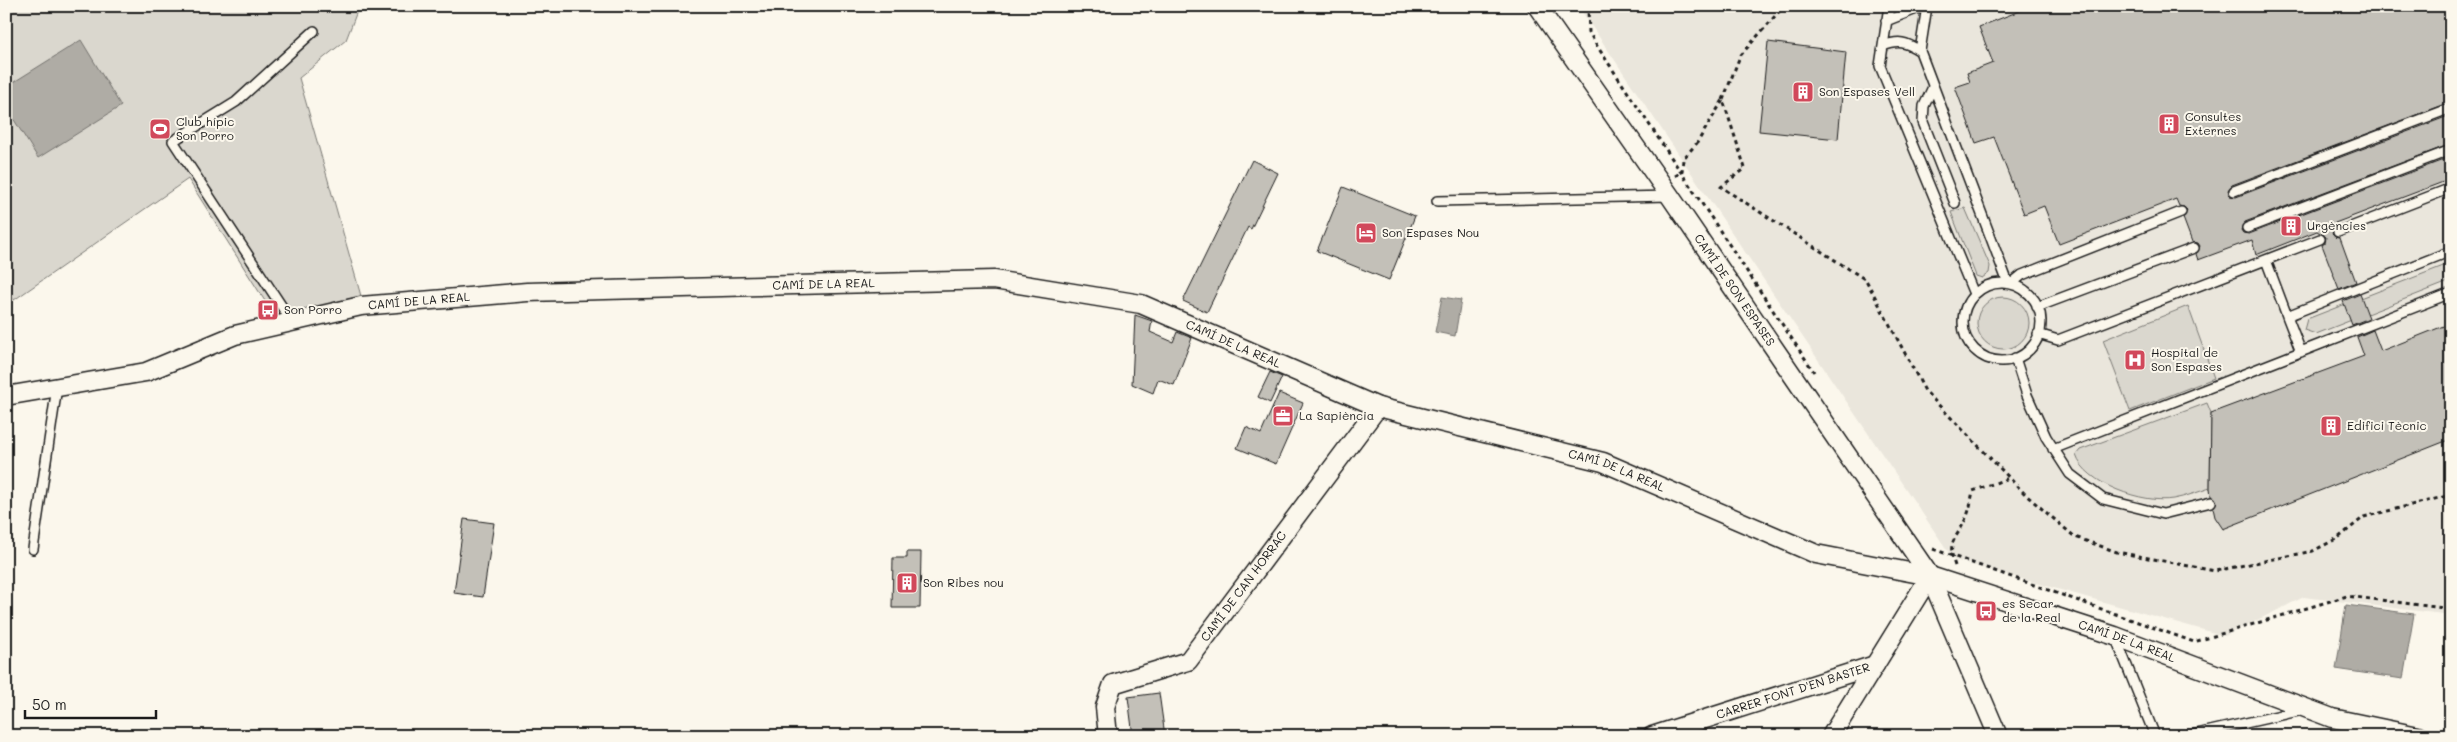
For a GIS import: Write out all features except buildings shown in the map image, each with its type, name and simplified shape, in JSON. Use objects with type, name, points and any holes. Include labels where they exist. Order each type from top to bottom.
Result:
[{"type":"street","name":"CAMÍ DE SON ESPASES","points":[[1537,6],[1930,576],[1998,736]]},
{"type":"street","name":"CAMÍ DE LA REAL","points":[[6,396],[146,372],[235,335],[360,306],[527,292],[994,280],[1141,304],[1378,407],[1603,462],[1816,554],[1930,576],[2115,636],[2332,718],[2418,736]]},
{"type":"street","name":"CAMÍ DE CAN HORRAC","points":[[1108,736],[1105,707],[1113,684],[1188,661],[1378,407]]},
{"type":"street","points":[[1831,736],[1930,576]]},
{"type":"street","name":"CARRER FONT D'EN BASTER","points":[[1652,736],[1875,665]]},
{"type":"lane","points":[[1889,6],[1880,66],[1974,294]]},
{"type":"lane","points":[[1886,21],[1926,6],[1920,51],[2009,284]]},
{"type":"lane","points":[[292,322],[173,142],[236,102],[314,31]]},
{"type":"lane","points":[[1884,46],[1896,42],[1908,43],[1920,51]]},
{"type":"lane","points":[[1933,87],[1924,106],[1923,122],[1955,203]]},
{"type":"lane","points":[[2234,191],[2451,108]]},
{"type":"lane","points":[[2247,228],[2451,150]]},
{"type":"lane","points":[[2338,232],[2451,188]]},
{"type":"lane","points":[[1436,201],[1665,190]]},
{"type":"lane","points":[[2009,284],[2022,274],[2181,212]]},
{"type":"lane","points":[[2038,334],[2058,340],[2320,239]]},
{"type":"lane","points":[[2037,307],[2194,248]]},
{"type":"lane","points":[[2287,316],[2451,251]]},
{"type":"lane","points":[[2266,260],[2301,352]]},
{"type":"lane","points":[[1996,283],[2009,284],[2020,287],[2030,296],[2037,307],[2040,316],[2038,334],[2033,344],[2015,358],[2002,361],[1989,359],[1978,353],[1969,343],[1964,331],[1963,318],[1966,305],[1974,294],[1984,287],[1996,283]]},
{"type":"lane","points":[[2053,449],[2451,293]]},
{"type":"lane","points":[[2015,358],[2027,395],[2053,449],[2070,474],[2103,499],[2163,514],[2211,502]]},
{"type":"lane","points":[[33,549],[57,387]]},
{"type":"lane","points":[[2115,636],[2155,736]]},
{"type":"lane","points":[[2188,736],[2307,709]]},
{"type":"path","points":[[1591,6],[1588,10],[1589,32],[1595,43],[1815,374]]},
{"type":"path","points":[[1665,190],[1682,172],[1682,159],[1697,143],[1723,100],[1740,56],[1784,6]]},
{"type":"path","points":[[1723,100],[1745,168],[1721,187],[1866,280],[1925,391],[2027,496],[2075,537],[2117,552],[2215,571],[2313,550],[2338,538],[2364,517],[2451,494]]},
{"type":"path","points":[[1952,583],[1956,567],[1952,556],[1952,539],[1966,518],[1973,491],[2010,478]]},
{"type":"path","points":[[1929,548],[2194,642],[2347,596],[2451,609]]},
{"type":"shaded area","name":"Club hípic Son Porro","points":[[6,6],[359,6],[346,40],[299,78],[361,296],[275,317],[188,179],[14,300],[6,287]]},
{"type":"shaded area","name":"Hospital de Son Espases","points":[[1578,6],[2451,6],[2451,615],[2304,597],[2225,636],[1954,560]]},
{"type":"shaded area","points":[[81,40],[121,106],[38,158],[6,107],[6,87]]},
{"type":"shaded area","points":[[1965,208],[1990,266],[1989,273],[1982,278],[1976,276],[1951,212]]},
{"type":"shaded area","points":[[2451,263],[2451,281],[2316,334],[2304,330],[2307,319]]},
{"type":"shaded area","points":[[1442,297],[1461,300],[1455,336],[1435,332]]},
{"type":"shaded area","points":[[2003,297],[2013,299],[2021,305],[2027,313],[2029,323],[2027,333],[2021,341],[2013,347],[2003,349],[1993,347],[1985,341],[1979,333],[1977,323],[1979,313],[1985,305],[1993,299]]},
{"type":"shaded area","points":[[2188,306],[2214,378],[2130,411],[2103,340]]},
{"type":"shaded area","points":[[2207,403],[2211,413],[2210,488],[2173,499],[2161,500],[2132,495],[2117,490],[2091,475],[2076,455],[2080,450]]},
{"type":"shaded area","points":[[2346,605],[2414,614],[2403,679],[2336,669]]},
{"type":"place","name":"Son Espases Vell","points":[[1803,92]]},
{"type":"place","name":"Consultes Externes","points":[[2169,124]]},
{"type":"place","name":"Club hípic Son Porro","points":[[160,129]]},
{"type":"place","name":"Urgències","points":[[2291,226]]},
{"type":"place","name":"Son Espases Nou","points":[[1366,233]]},
{"type":"place","name":"Son Porro","points":[[268,310]]},
{"type":"place","name":"Hospital de Son Espases","points":[[2135,360]]},
{"type":"place","name":"La Sapiència","points":[[1283,416]]},
{"type":"place","name":"Edifici Tècnic","points":[[2331,426]]},
{"type":"place","name":"Son Ribes nou","points":[[907,583]]},
{"type":"place","name":"es Secar de la Real","points":[[1986,611]]}]
